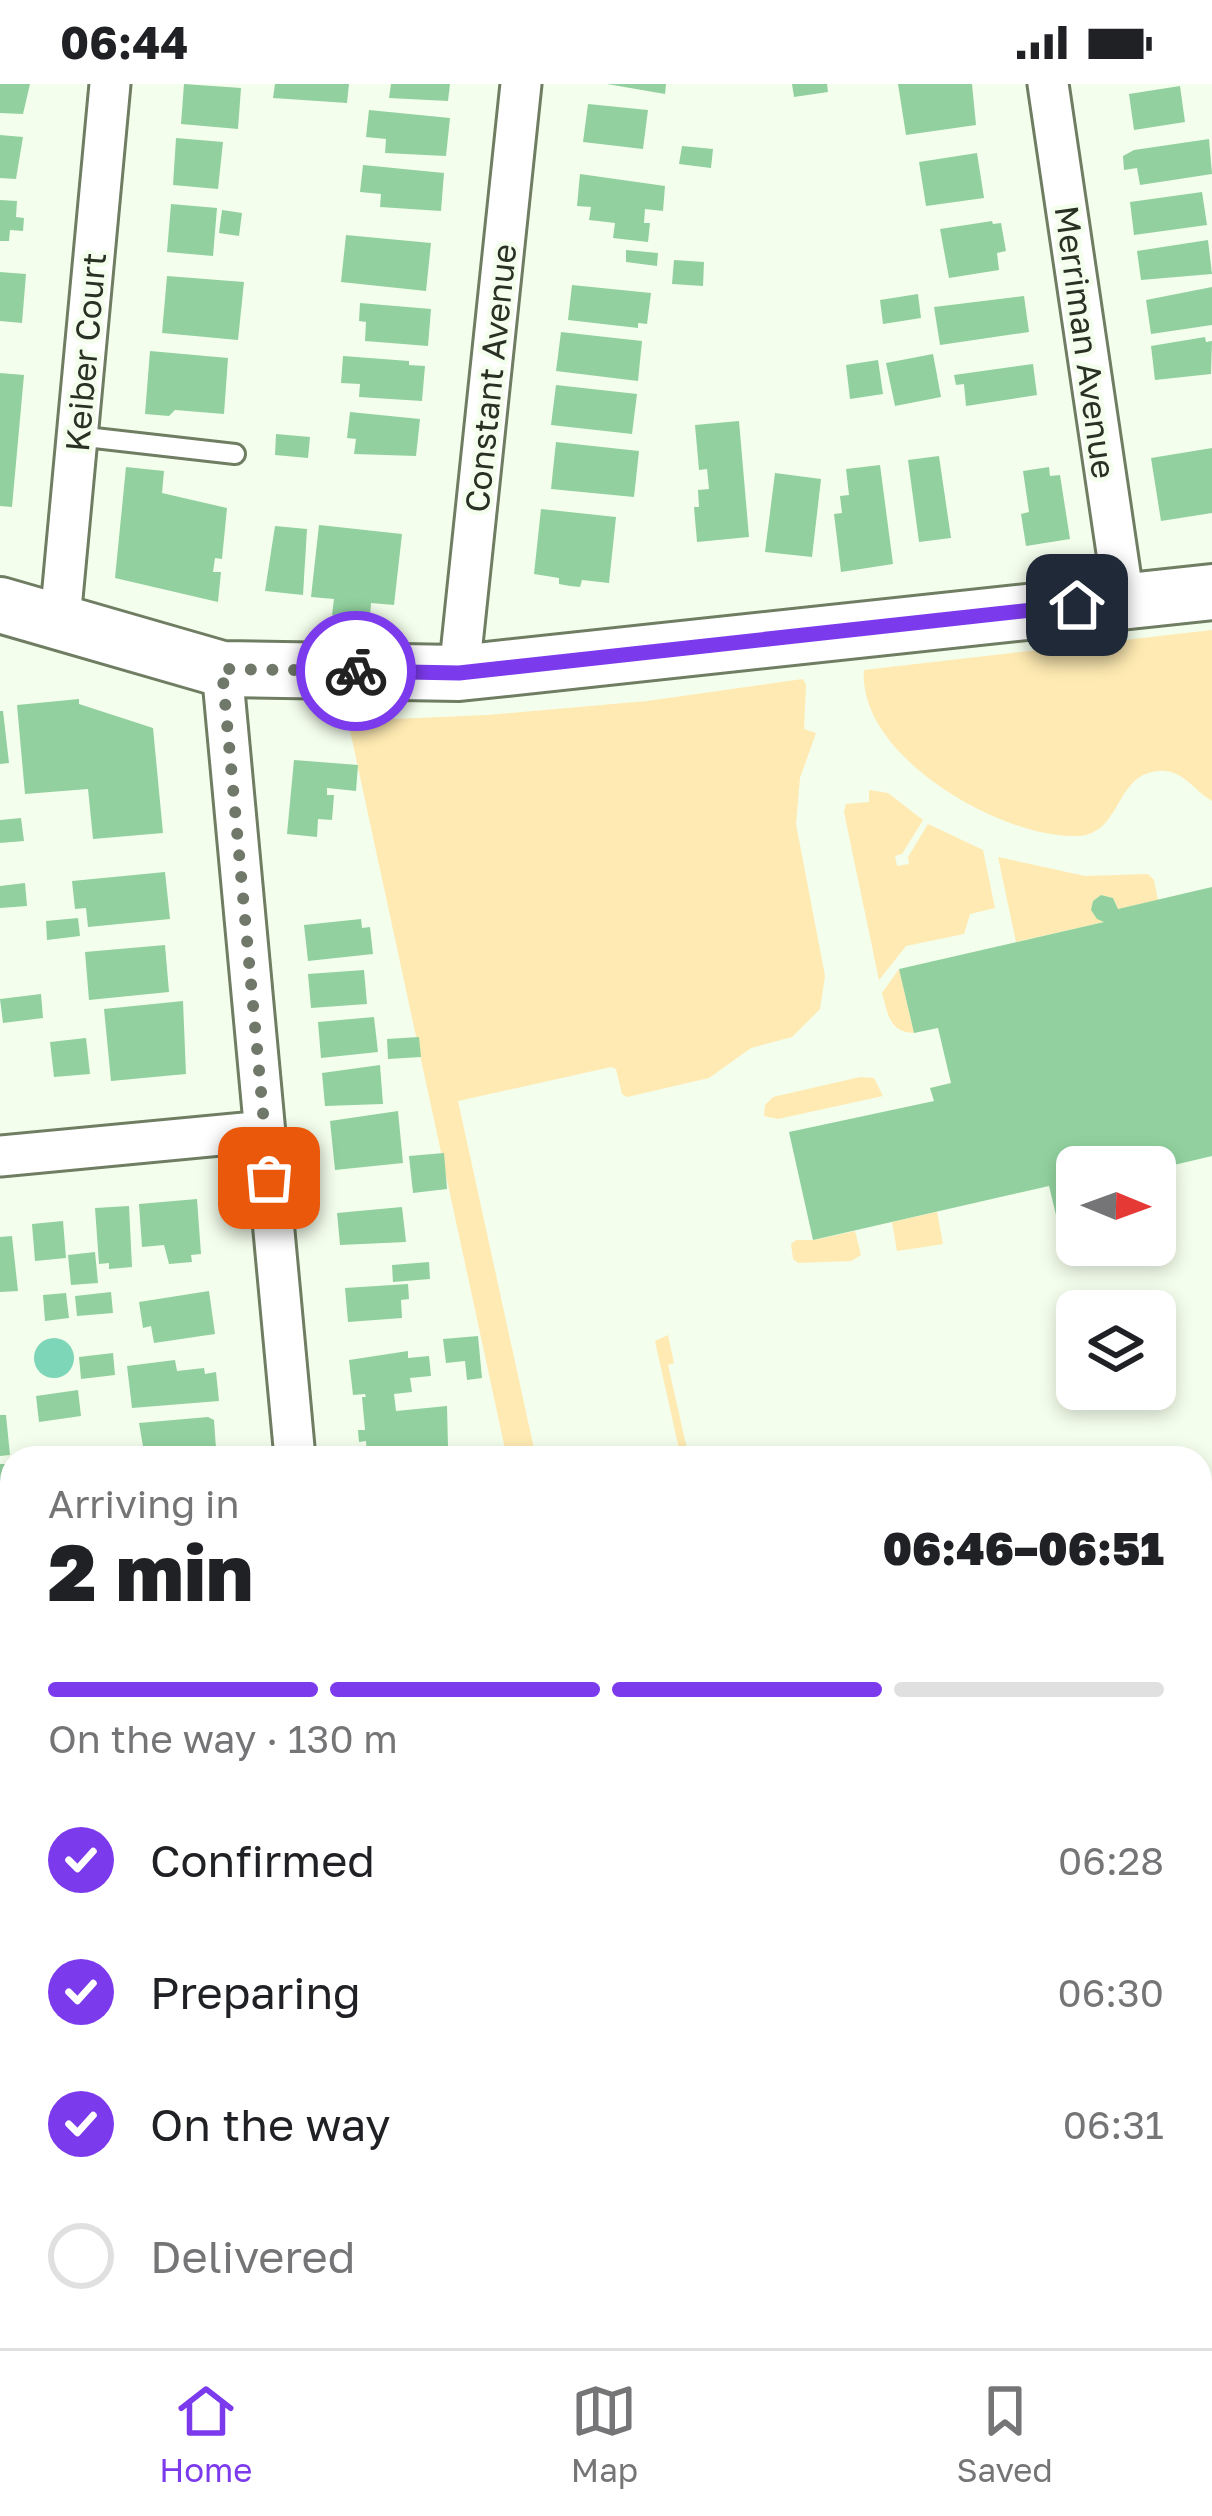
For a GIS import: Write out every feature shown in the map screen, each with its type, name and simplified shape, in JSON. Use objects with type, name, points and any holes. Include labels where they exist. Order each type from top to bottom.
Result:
[{"type":"street","name":"Keiber Court","points":[[61,620],[110,84]]},
{"type":"street","name":"Constant Avenue","points":[[459,673],[521,84]]},
{"type":"street","name":"Merriman Avenue","points":[[1048,84],[1124,600]]},
{"type":"street","points":[[0,605],[222,669],[459,673],[1212,592]]},
{"type":"street","points":[[222,669],[294,1446]]},
{"type":"street","points":[[0,1156],[264,1131]]},
{"type":"lane","points":[[77,436],[235,454]]},
{"type":"shaded area","points":[[1212,630],[1212,801],[1181,777],[1158,771],[1133,783],[1103,826],[1078,836],[1012,823],[940,786],[884,733],[868,702],[864,670]]},
{"type":"shaded area","points":[[803,679],[804,729],[816,733],[800,778],[796,824],[825,976],[820,1009],[792,1037],[751,1048],[709,1078],[627,1097],[611,1067],[458,1101],[533,1446],[504,1446],[348,721],[647,701]]},
{"type":"shaded area","points":[[869,790],[888,793],[923,820],[902,854],[895,856],[897,866],[909,864],[908,857],[928,824],[983,850],[995,908],[970,914],[964,934],[906,946],[879,980],[844,812],[846,804],[869,802]]},
{"type":"shaded area","points":[[998,857],[1085,876],[1148,874],[1158,900],[1118,909],[1113,898],[1101,895],[1092,908],[1104,922],[1016,942]]},
{"type":"shaded area","points":[[899,969],[914,1033],[894,1025],[882,993]]},
{"type":"shaded area","points":[[874,1078],[883,1096],[778,1119],[764,1116],[765,1105],[773,1097]]},
{"type":"shaded area","points":[[937,1212],[943,1244],[897,1251],[892,1222]]},
{"type":"shaded area","points":[[855,1231],[861,1255],[851,1261],[798,1263],[793,1259],[791,1244],[796,1240]]},
{"type":"shaded area","points":[[668,1335],[674,1363],[668,1365],[686,1446],[678,1446],[655,1341]]},
{"type":"shaded area","points":[[54,1338],[68,1344],[74,1358],[68,1372],[54,1378],[40,1372],[34,1358],[40,1344]]},
{"type":"building","points":[[0,84],[30,84],[23,114],[0,113]]},
{"type":"building","points":[[184,84],[241,88],[238,129],[181,124]]},
{"type":"building","points":[[275,84],[349,84],[347,103],[273,98]]},
{"type":"building","points":[[391,84],[450,84],[448,101],[389,98]]},
{"type":"building","points":[[607,84],[666,84],[665,94]]},
{"type":"building","points":[[792,84],[827,84],[828,92],[794,97]]},
{"type":"building","points":[[898,84],[972,84],[976,125],[906,135]]},
{"type":"building","points":[[1180,86],[1185,122],[1134,130],[1129,94]]},
{"type":"building","points":[[588,104],[648,110],[643,149],[583,142]]},
{"type":"building","points":[[369,110],[450,118],[446,156],[385,153],[386,139],[366,137]]},
{"type":"building","points":[[0,135],[23,137],[16,179],[0,178]]},
{"type":"building","points":[[176,138],[223,142],[218,189],[173,185]]},
{"type":"building","points":[[1209,139],[1212,174],[1140,185],[1137,168],[1124,170],[1123,156],[1134,150]]},
{"type":"building","points":[[682,146],[713,149],[711,168],[679,164]]},
{"type":"building","points":[[977,153],[984,198],[926,206],[919,162]]},
{"type":"building","points":[[363,165],[444,173],[441,211],[380,207],[381,194],[360,192]]},
{"type":"building","points":[[580,174],[665,186],[663,211],[645,209],[644,223],[650,223],[648,242],[613,238],[615,223],[589,220],[591,207],[577,206]]},
{"type":"building","points":[[1202,192],[1207,225],[1134,235],[1130,202]]},
{"type":"building","points":[[0,200],[17,201],[16,217],[24,218],[23,231],[10,230],[9,241],[0,241]]},
{"type":"building","points":[[171,204],[217,208],[213,256],[167,252]]},
{"type":"building","points":[[222,210],[242,213],[239,236],[219,233]]},
{"type":"building","points":[[1001,223],[1006,251],[997,253],[999,270],[949,278],[940,229]]},
{"type":"building","points":[[346,235],[431,243],[426,291],[341,282]]},
{"type":"building","points":[[1208,240],[1212,274],[1141,280],[1137,251]]},
{"type":"building","points":[[626,250],[658,253],[657,266],[626,262]]},
{"type":"building","points":[[674,260],[704,262],[703,286],[672,284]]},
{"type":"building","points":[[0,272],[26,274],[22,323],[0,321]]},
{"type":"building","points":[[167,276],[244,282],[238,340],[162,333]]},
{"type":"building","points":[[572,285],[651,293],[647,324],[638,323],[638,328],[568,320]]},
{"type":"building","points":[[1212,287],[1212,325],[1151,334],[1146,300]]},
{"type":"building","points":[[918,294],[921,318],[883,324],[880,300]]},
{"type":"building","points":[[1024,296],[1029,332],[940,345],[934,307]]},
{"type":"building","points":[[360,303],[431,309],[428,346],[365,341]]},
{"type":"building","points":[[561,332],[642,341],[638,381],[556,371]]},
{"type":"building","points":[[1205,337],[1206,342],[1212,341],[1211,374],[1155,380],[1151,346]]},
{"type":"building","points":[[150,351],[228,358],[224,414],[175,410],[169,416],[145,414]]},
{"type":"building","points":[[933,354],[941,397],[895,406],[886,363]]},
{"type":"building","points":[[343,356],[425,366],[422,401],[359,397],[360,384],[341,383]]},
{"type":"building","points":[[878,360],[883,394],[850,399],[846,365]]},
{"type":"building","points":[[1033,364],[1037,395],[966,406],[964,384],[956,385],[954,375]]},
{"type":"building","points":[[0,373],[24,375],[12,507],[0,506]]},
{"type":"building","points":[[556,385],[637,394],[632,434],[551,425]]},
{"type":"building","points":[[350,412],[420,419],[416,456],[354,454],[356,439],[347,438]]},
{"type":"building","points":[[739,421],[749,537],[697,542],[694,507],[699,507],[698,490],[709,489],[707,469],[699,470],[695,425]]},
{"type":"building","points":[[276,434],[310,437],[308,458],[275,455]]},
{"type":"building","points":[[556,442],[639,451],[634,497],[551,489]]},
{"type":"building","points":[[1212,448],[1212,513],[1161,521],[1151,458]]},
{"type":"building","points":[[939,456],[951,538],[919,542],[908,460]]},
{"type":"building","points":[[880,465],[893,564],[841,572],[834,514],[842,513],[840,496],[849,495],[846,469]]},
{"type":"building","points":[[126,467],[164,471],[162,493],[227,508],[222,559],[215,558],[213,572],[221,572],[218,602],[115,578]]},
{"type":"building","points":[[1049,467],[1050,476],[1060,475],[1070,539],[1026,546],[1021,514],[1029,512],[1023,471]]},
{"type":"building","points":[[775,473],[821,479],[812,557],[765,552]]},
{"type":"building","points":[[541,509],[616,517],[609,583],[582,580],[580,587],[570,586],[559,584],[559,578],[534,574]]},
{"type":"building","points":[[319,525],[402,534],[394,605],[371,603],[370,619],[332,615],[334,599],[311,597]]},
{"type":"building","points":[[275,526],[307,529],[303,595],[265,591]]},
{"type":"building","points":[[79,699],[79,704],[153,728],[163,833],[93,839],[88,789],[25,794],[17,705]]},
{"type":"building","points":[[0,711],[9,763],[0,764]]},
{"type":"building","points":[[294,760],[358,765],[356,791],[327,788],[327,795],[334,795],[332,820],[318,819],[317,837],[287,834]]},
{"type":"building","points":[[21,818],[24,841],[0,843],[0,820]]},
{"type":"building","points":[[165,872],[170,919],[88,927],[86,908],[75,909],[72,881]]},
{"type":"building","points":[[25,883],[27,906],[0,908],[0,886]]},
{"type":"building","points":[[1212,887],[1212,1156],[1176,1165],[1176,1146],[1056,1146],[1056,1215],[1049,1186],[813,1240],[789,1132],[934,1101],[930,1088],[951,1083],[938,1028],[914,1033],[899,969],[1104,922],[1091,910],[1101,895],[1113,898],[1118,909]]},
{"type":"building","points":[[78,918],[80,936],[47,940],[46,921]]},
{"type":"building","points":[[361,919],[362,928],[370,927],[373,954],[308,961],[304,925]]},
{"type":"building","points":[[165,945],[169,992],[89,1000],[85,952]]},
{"type":"building","points":[[364,970],[367,1004],[311,1008],[308,974]]},
{"type":"building","points":[[41,994],[43,1018],[3,1023],[0,999]]},
{"type":"building","points":[[183,1001],[186,1074],[111,1081],[104,1009]]},
{"type":"building","points":[[374,1017],[378,1052],[321,1058],[318,1022]]},
{"type":"building","points":[[419,1037],[421,1057],[388,1059],[387,1039]]},
{"type":"building","points":[[86,1038],[90,1074],[54,1077],[50,1042]]},
{"type":"building","points":[[380,1065],[383,1104],[325,1106],[322,1073]]},
{"type":"building","points":[[398,1111],[403,1163],[335,1170],[330,1121]]},
{"type":"building","points":[[444,1153],[447,1189],[413,1193],[409,1156]]},
{"type":"building","points":[[197,1199],[201,1254],[191,1255],[192,1262],[169,1264],[164,1245],[142,1247],[139,1204]]},
{"type":"building","points":[[129,1206],[132,1267],[109,1269],[109,1263],[99,1264],[95,1208]]},
{"type":"building","points":[[402,1207],[406,1242],[340,1245],[337,1213]]},
{"type":"building","points":[[63,1221],[66,1258],[35,1261],[32,1224]]},
{"type":"building","points":[[12,1236],[18,1291],[0,1292],[0,1237]]},
{"type":"building","points":[[95,1252],[98,1283],[71,1285],[68,1255]]},
{"type":"building","points":[[429,1262],[430,1279],[393,1282],[392,1265]]},
{"type":"building","points":[[408,1284],[409,1299],[401,1300],[402,1318],[348,1322],[345,1288]]},
{"type":"building","points":[[209,1291],[215,1334],[154,1343],[151,1326],[143,1328],[139,1302]]},
{"type":"building","points":[[111,1292],[113,1313],[77,1316],[75,1296]]},
{"type":"building","points":[[66,1293],[69,1318],[45,1321],[43,1295]]},
{"type":"building","points":[[478,1336],[482,1378],[467,1380],[465,1361],[446,1363],[443,1339]]},
{"type":"building","points":[[408,1351],[408,1358],[429,1356],[431,1376],[410,1378],[412,1392],[394,1394],[396,1411],[447,1406],[448,1446],[366,1446],[366,1441],[359,1442],[358,1430],[365,1430],[362,1397],[366,1397],[353,1395],[349,1360]]},
{"type":"building","points":[[113,1353],[115,1375],[81,1379],[79,1357]]},
{"type":"building","points":[[175,1360],[177,1371],[204,1368],[205,1374],[216,1372],[219,1401],[132,1408],[127,1366]]},
{"type":"building","points":[[78,1390],[81,1416],[39,1422],[36,1396]]},
{"type":"building","points":[[0,1415],[6,1415],[9,1446],[0,1446]]},
{"type":"building","points":[[208,1417],[214,1420],[216,1446],[143,1446],[139,1423]]},
{"type":"way so far","points":[[269,1178],[222,669],[356,671]]},
{"type":"route","points":[[356,671],[459,673],[1077,605]]}]
